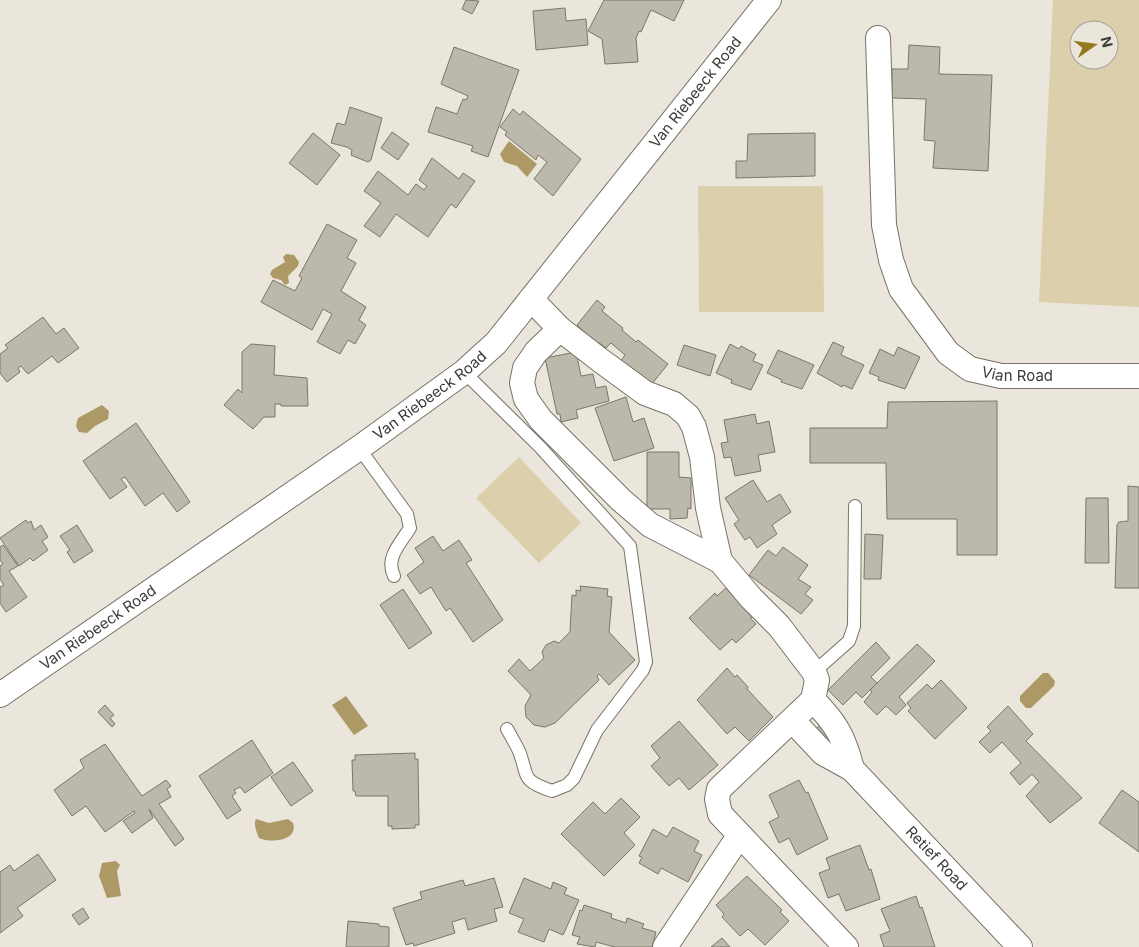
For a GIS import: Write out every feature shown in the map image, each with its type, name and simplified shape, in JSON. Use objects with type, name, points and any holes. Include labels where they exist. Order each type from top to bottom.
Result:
[{"type":"street","name":"Van Riebeeck Road","points":[[0,695],[359,448],[464,372],[496,343],[769,0]]},
{"type":"street","name":"Vian Road","points":[[878,38],[884,225],[891,260],[901,289],[918,315],[948,353],[970,369],[1001,376],[1139,376]]},
{"type":"street","points":[[531,299],[560,329],[645,393],[674,404],[688,416],[694,427],[702,457],[708,508],[720,561]]},
{"type":"street","points":[[560,329],[536,352],[525,368],[522,384],[526,399],[541,420],[621,500],[650,525],[720,561],[751,598],[779,626],[814,672],[816,690],[813,700],[719,789],[717,799],[720,814],[739,836],[846,947]]},
{"type":"street","points":[[813,700],[840,730],[847,746],[852,769]]},
{"type":"street","name":"Retief Road","points":[[793,721],[823,753],[852,769],[1020,947]]},
{"type":"street","points":[[665,947],[739,836]]},
{"type":"lane","points":[[464,372],[540,447],[630,546],[646,662],[643,670],[597,730],[574,778],[567,785],[552,791],[537,786],[525,775],[519,752],[507,729]]},
{"type":"lane","points":[[359,448],[406,514],[410,528],[390,559],[390,567],[394,576]]},
{"type":"lane","points":[[814,672],[849,641],[854,626],[855,506]]},
{"type":"shaded area","points":[[1053,0],[1139,0],[1139,307],[1039,302]]},
{"type":"shaded area","points":[[509,141],[537,164],[527,177],[517,166],[504,162],[500,154]]},
{"type":"shaded area","points":[[698,186],[823,186],[824,312],[699,312]]},
{"type":"shaded area","points":[[286,254],[294,255],[299,262],[298,266],[288,276],[289,283],[285,285],[281,280],[273,278],[270,274],[272,270],[285,262],[283,257]]},
{"type":"shaded area","points":[[102,405],[109,411],[108,419],[87,433],[79,432],[76,426],[78,418]]},
{"type":"shaded area","points":[[519,457],[581,523],[539,563],[476,498]]},
{"type":"shaded area","points":[[1043,673],[1048,673],[1055,681],[1054,686],[1031,708],[1026,708],[1020,701],[1020,696]]},
{"type":"shaded area","points":[[346,696],[368,726],[354,735],[332,705]]},
{"type":"shaded area","points":[[256,819],[269,823],[288,819],[293,823],[294,829],[291,834],[282,839],[263,840],[257,834]]},
{"type":"shaded area","points":[[116,861],[120,865],[117,871],[121,896],[107,898],[99,876],[102,863]]},
{"type":"building","points":[[466,0],[479,1],[472,14],[462,9]]},
{"type":"building","points":[[604,0],[684,0],[674,21],[651,10],[641,32],[639,31],[636,38],[638,62],[605,64],[602,39],[588,31]]},
{"type":"building","points":[[565,8],[566,21],[586,19],[588,45],[536,50],[533,11]]},
{"type":"building","points":[[909,45],[940,47],[939,74],[992,75],[988,171],[933,168],[935,141],[924,140],[926,99],[892,98],[892,69],[908,69]]},
{"type":"building","points":[[454,47],[519,70],[488,157],[471,151],[473,146],[428,132],[436,107],[457,114],[463,99],[466,100],[468,96],[441,84]]},
{"type":"building","points":[[350,107],[382,118],[371,160],[368,162],[351,155],[352,150],[347,147],[331,143],[337,123],[345,125]]},
{"type":"building","points":[[513,109],[520,115],[523,111],[581,159],[553,196],[534,179],[547,162],[538,155],[536,160],[505,135],[507,132],[500,127]]},
{"type":"building","points":[[392,132],[409,144],[398,160],[381,148]]},
{"type":"building","points":[[313,133],[340,155],[317,185],[289,163]]},
{"type":"building","points":[[815,133],[815,176],[736,178],[736,161],[747,161],[748,134]]},
{"type":"building","points":[[432,158],[459,179],[463,173],[475,181],[456,208],[451,204],[428,237],[396,214],[380,237],[364,226],[381,203],[364,191],[378,171],[408,195],[416,184],[424,190],[427,186],[419,180]]},
{"type":"building","points":[[327,224],[357,240],[347,258],[356,263],[341,291],[366,307],[359,320],[366,325],[355,344],[348,340],[340,354],[317,342],[332,314],[323,309],[312,330],[261,302],[273,280],[295,291],[302,278],[299,276]]},
{"type":"building","points":[[597,300],[605,307],[602,311],[623,328],[622,330],[668,364],[651,385],[621,361],[625,355],[611,343],[606,348],[598,342],[597,344],[577,325]]},
{"type":"building","points":[[43,317],[56,334],[64,328],[79,348],[58,363],[52,356],[28,374],[21,366],[18,368],[20,372],[7,382],[0,373],[0,354],[8,348],[5,345]]},
{"type":"building","points":[[833,342],[844,347],[841,355],[864,365],[852,389],[843,385],[842,387],[817,373]]},
{"type":"building","points":[[251,344],[275,346],[274,375],[307,378],[308,406],[281,406],[281,404],[275,404],[275,417],[264,417],[253,429],[224,405],[238,389],[242,393],[242,352]]},
{"type":"building","points":[[730,344],[739,349],[741,346],[756,354],[753,361],[763,365],[751,390],[731,383],[732,380],[716,373]]},
{"type":"building","points":[[684,345],[716,355],[710,376],[677,365]]},
{"type":"building","points":[[898,347],[920,357],[905,389],[878,380],[879,377],[869,373],[880,349],[894,356]]},
{"type":"building","points":[[778,350],[814,365],[802,389],[781,382],[782,380],[767,373]]},
{"type":"building","points":[[576,352],[581,376],[593,374],[596,388],[606,386],[609,401],[576,410],[578,418],[561,422],[560,414],[557,414],[545,358]]},
{"type":"building","points":[[626,397],[633,422],[644,418],[654,448],[614,461],[595,408]]},
{"type":"building","points":[[997,401],[997,555],[957,555],[957,519],[887,519],[886,463],[810,463],[810,428],[887,428],[888,402]]},
{"type":"building","points":[[755,414],[757,424],[769,421],[775,452],[758,455],[761,471],[735,476],[731,457],[724,458],[721,443],[728,442],[724,420]]},
{"type":"building","points":[[136,423],[190,502],[177,512],[163,493],[145,506],[125,477],[121,479],[127,487],[110,499],[83,461]]},
{"type":"building","points":[[647,452],[679,452],[679,477],[691,478],[691,509],[688,508],[687,518],[670,519],[670,509],[647,509]]},
{"type":"building","points":[[753,480],[767,502],[780,494],[791,512],[772,525],[777,534],[757,548],[750,537],[745,540],[734,524],[739,520],[725,498]]},
{"type":"building","points":[[1128,486],[1139,487],[1139,588],[1115,588],[1117,525],[1119,522],[1128,521]]},
{"type":"building","points":[[1086,498],[1108,498],[1109,563],[1085,563]]},
{"type":"building","points":[[26,520],[28,523],[31,521],[34,530],[41,525],[48,537],[42,541],[48,550],[33,561],[30,558],[19,566],[0,538]]},
{"type":"building","points":[[77,525],[93,551],[74,563],[67,552],[70,550],[60,536]]},
{"type":"building","points":[[865,534],[883,535],[881,579],[864,579]]},
{"type":"building","points":[[433,536],[443,551],[459,540],[472,560],[466,563],[503,620],[473,642],[450,608],[446,611],[431,587],[420,594],[407,575],[424,562],[415,548]]},
{"type":"building","points":[[3,545],[18,566],[9,571],[27,597],[6,612],[0,603],[0,587],[4,585],[0,579],[0,566],[3,564],[0,560],[0,547]]},
{"type":"building","points":[[783,547],[808,565],[798,579],[811,587],[805,594],[813,600],[801,614],[749,575],[768,550],[776,556]]},
{"type":"building","points":[[580,586],[608,589],[607,596],[612,597],[609,632],[635,660],[609,685],[599,674],[597,676],[599,680],[555,723],[545,727],[534,725],[526,717],[525,706],[531,695],[508,671],[519,659],[530,671],[544,658],[542,652],[546,645],[554,641],[559,643],[570,632],[572,595],[576,596],[576,590],[581,591]]},
{"type":"building","points":[[726,588],[756,624],[736,643],[732,639],[720,650],[689,618],[715,593],[717,596]]},
{"type":"building","points":[[403,589],[432,633],[409,649],[380,605]]},
{"type":"building","points":[[876,642],[890,658],[871,677],[877,683],[862,698],[856,692],[843,705],[828,690]]},
{"type":"building","points":[[917,644],[935,661],[899,697],[906,705],[896,715],[886,706],[877,715],[864,702],[872,692],[870,690]]},
{"type":"building","points":[[727,668],[735,677],[737,675],[748,687],[747,689],[773,717],[749,741],[735,727],[727,734],[697,700]]},
{"type":"building","points":[[941,680],[967,708],[935,739],[908,711],[911,708],[907,703],[927,684],[932,689]]},
{"type":"building","points":[[105,705],[114,715],[110,718],[115,724],[112,727],[98,712]]},
{"type":"building","points":[[1008,706],[1033,734],[1026,741],[1082,798],[1050,823],[1026,796],[1039,782],[1032,774],[1020,785],[1010,773],[1021,763],[1002,742],[990,753],[979,742],[991,731],[987,727]]},
{"type":"building","points":[[679,721],[718,765],[689,790],[679,778],[669,786],[651,766],[660,758],[651,746]]},
{"type":"building","points":[[823,722],[832,732],[823,741],[813,732]]},
{"type":"building","points":[[252,740],[273,773],[245,793],[240,787],[234,790],[236,793],[232,796],[241,810],[227,819],[199,776]]},
{"type":"building","points":[[105,744],[142,796],[166,780],[171,786],[167,789],[171,797],[159,804],[184,839],[175,846],[149,809],[153,818],[132,833],[123,821],[135,813],[134,811],[105,832],[86,806],[72,816],[54,790],[84,768],[80,760]]},
{"type":"building","points":[[415,753],[415,759],[418,759],[419,825],[415,825],[415,828],[392,829],[392,826],[388,826],[388,796],[356,796],[355,791],[353,791],[352,760],[355,760],[355,755]]},
{"type":"building","points":[[293,762],[313,791],[291,806],[271,777]]},
{"type":"building","points":[[799,780],[806,793],[808,792],[828,839],[797,855],[789,838],[779,843],[769,822],[779,817],[769,795]]},
{"type":"building","points":[[1122,790],[1139,802],[1139,852],[1099,823]]},
{"type":"building","points":[[621,798],[640,817],[624,833],[635,845],[604,876],[561,834],[593,802],[605,814]]},
{"type":"building","points":[[673,827],[699,841],[694,851],[702,855],[688,882],[661,868],[658,874],[639,863],[642,857],[639,856],[653,829],[667,837]]},
{"type":"building","points":[[860,845],[869,870],[871,869],[880,899],[846,911],[839,894],[828,898],[819,873],[830,869],[826,858]]},
{"type":"building","points":[[38,854],[56,880],[17,908],[23,916],[0,933],[0,872],[10,865],[14,871]]},
{"type":"building","points":[[747,876],[782,910],[780,912],[789,921],[765,945],[748,929],[740,936],[722,917],[724,914],[716,905]]},
{"type":"building","points":[[494,878],[503,907],[494,909],[497,921],[468,930],[465,918],[452,922],[455,933],[414,946],[413,943],[406,945],[393,908],[422,899],[420,892],[463,880],[465,886]]},
{"type":"building","points":[[524,878],[551,889],[553,882],[567,888],[564,894],[579,900],[563,935],[549,929],[544,942],[518,932],[524,919],[509,913]]},
{"type":"building","points":[[916,896],[920,908],[922,907],[935,947],[884,947],[880,935],[890,931],[881,909]]},
{"type":"building","points":[[584,905],[612,914],[611,918],[626,923],[627,918],[644,924],[642,928],[656,932],[652,947],[615,947],[596,942],[595,947],[577,944],[580,937],[572,935],[580,910],[582,911]]},
{"type":"building","points":[[83,908],[89,918],[79,925],[72,915]]},
{"type":"building","points":[[348,921],[379,924],[379,926],[389,927],[389,947],[346,947]]},
{"type":"building","points":[[722,938],[730,947],[711,947]]}]
